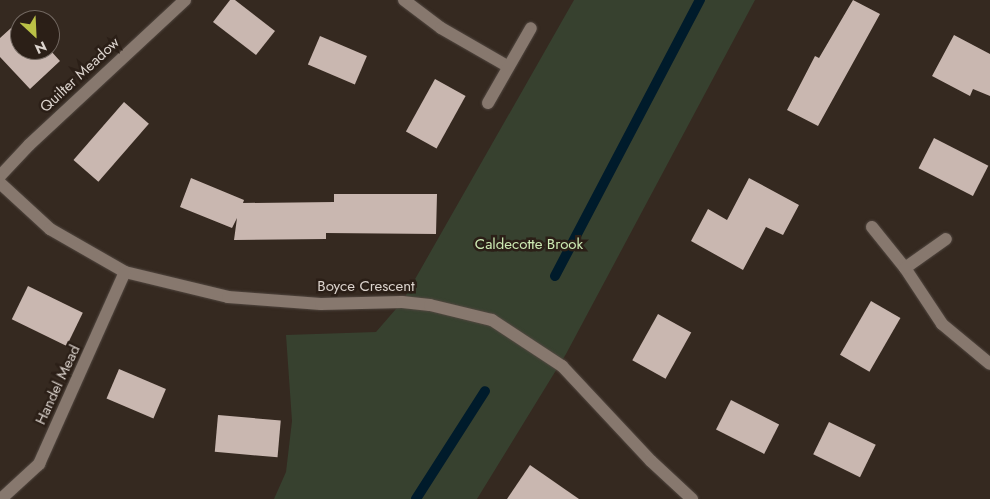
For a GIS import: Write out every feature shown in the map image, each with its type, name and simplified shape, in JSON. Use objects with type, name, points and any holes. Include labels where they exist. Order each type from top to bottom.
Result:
[{"type":"street","name":"Quilter Meadow","points":[[0,176],[29,144],[184,0]]},
{"type":"street","points":[[404,0],[441,28],[507,66]]},
{"type":"street","points":[[488,103],[507,66],[531,28]]},
{"type":"street","name":"Boyce Crescent","points":[[0,184],[50,229],[125,272],[228,298],[321,304],[402,302],[430,305],[492,320],[562,366],[651,461],[692,499]]},
{"type":"street","points":[[872,227],[906,268],[942,324],[990,364]]},
{"type":"street","points":[[906,268],[946,239]]},
{"type":"street","name":"Handel Mead","points":[[2,499],[39,464],[125,272]]},
{"type":"green space","name":"Caldecotte Brook","points":[[574,0],[755,0],[566,354],[477,499],[274,499],[286,472],[292,421],[286,335],[376,332],[402,302]]},
{"type":"building","points":[[230,0],[235,0],[275,31],[256,55],[213,22]]},
{"type":"building","points":[[853,0],[880,14],[818,126],[787,110],[815,56],[819,58]]},
{"type":"building","points":[[10,29],[10,60],[60,61],[30,89],[0,57],[0,38]]},
{"type":"building","points":[[954,35],[990,54],[990,96],[973,89],[970,96],[932,76]]},
{"type":"building","points":[[320,36],[367,56],[355,84],[308,65]]},
{"type":"building","points":[[435,79],[466,96],[437,148],[406,131]]},
{"type":"building","points":[[124,102],[149,124],[98,182],[73,160]]},
{"type":"building","points":[[934,138],[988,166],[973,196],[919,168]]},
{"type":"building","points":[[191,178],[244,200],[243,203],[334,202],[334,194],[437,194],[436,234],[326,233],[326,239],[234,240],[237,218],[232,228],[180,207]]},
{"type":"building","points":[[749,178],[799,205],[783,235],[766,227],[743,270],[691,241],[708,209],[727,220]]},
{"type":"building","points":[[28,286],[83,313],[67,346],[12,319]]},
{"type":"building","points":[[871,301],[900,318],[869,372],[840,355]]},
{"type":"building","points":[[658,314],[691,332],[666,379],[632,360]]},
{"type":"building","points":[[119,369],[166,389],[153,418],[106,398]]},
{"type":"building","points":[[731,400],[779,425],[764,454],[716,429]]},
{"type":"building","points":[[218,415],[281,420],[278,457],[215,452]]},
{"type":"building","points":[[829,422],[876,445],[860,477],[813,454]]},
{"type":"building","points":[[530,465],[579,499],[507,499]]},
{"type":"waterway","points":[[555,276],[700,0]]},
{"type":"waterway","points":[[416,499],[485,391]]}]
